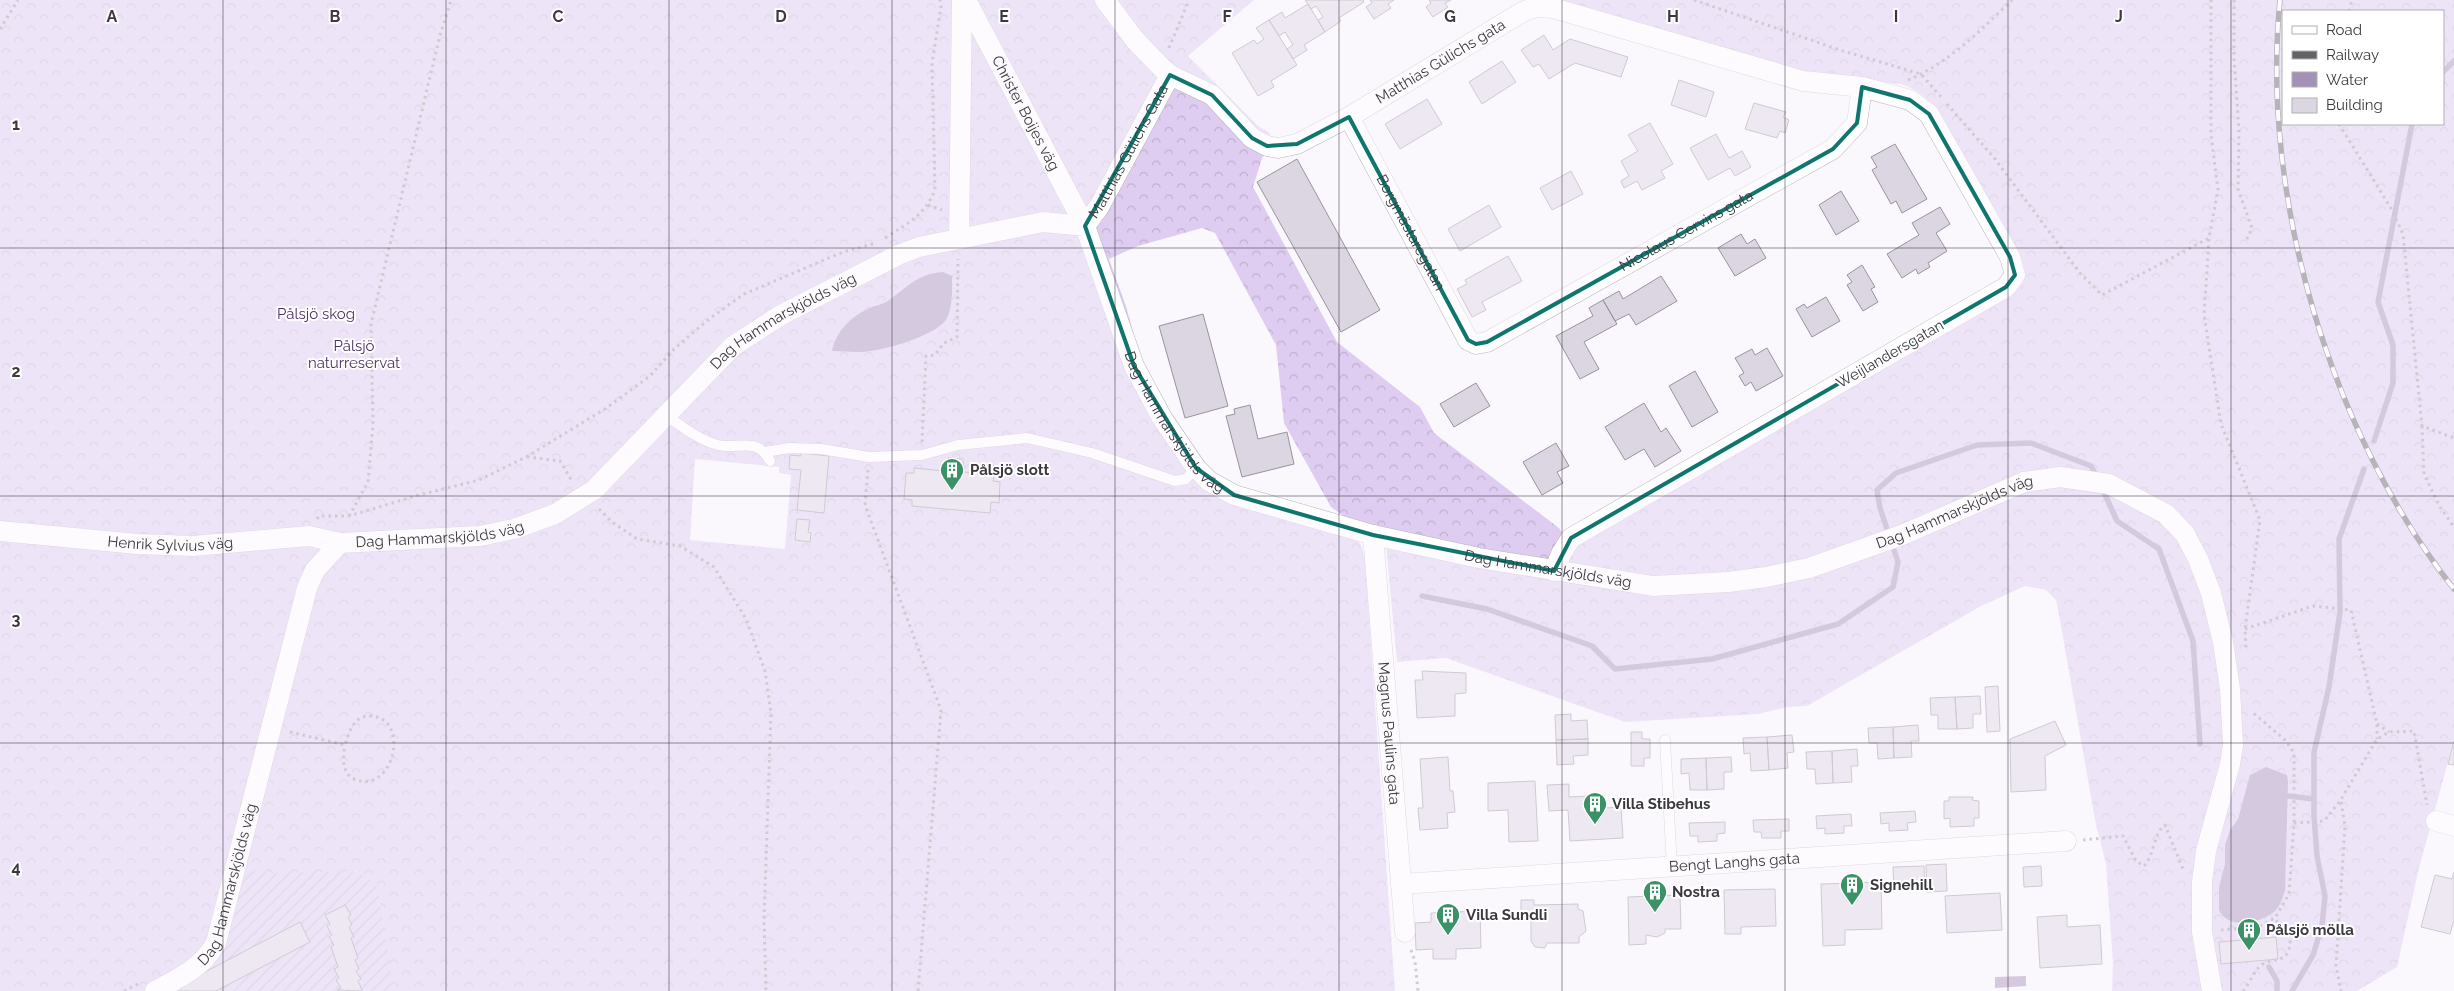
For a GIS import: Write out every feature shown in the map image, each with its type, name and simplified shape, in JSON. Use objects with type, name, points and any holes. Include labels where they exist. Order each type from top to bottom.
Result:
[{"type":"street","points":[[959,239],[962,0]]},
{"type":"street","name":"Christer Boijes väg","points":[[966,0],[1085,226]]},
{"type":"street","name":"Matthias Gülichs gata","points":[[1105,0],[1135,40],[1166,71],[1212,94],[1252,138],[1267,146],[1278,148],[1297,144],[1349,117],[1524,11],[1537,6],[1552,8],[1803,81],[1871,89]]},
{"type":"street","name":"Matthias Gülichs Gata","points":[[1085,226],[1099,207],[1166,71]]},
{"type":"street","name":"Nicolaus Cervins gata","points":[[1476,344],[1487,342],[1832,149],[1857,123],[1871,89]]},
{"type":"street","name":"Weijlandersgatan","points":[[1554,571],[1560,554],[1571,538],[2006,287],[2015,275],[2010,257],[1929,114],[1910,100],[1871,89]]},
{"type":"street","name":"Borgmästaregatan","points":[[1349,117],[1468,340],[1476,344]]},
{"type":"street","name":"Dag Hammarskjölds väg","points":[[155,991],[196,967],[208,956],[216,943],[307,588],[315,570],[340,543],[480,536],[514,529],[555,514],[594,490],[667,416],[702,375],[733,346],[781,315],[898,255],[919,247],[1043,222],[1085,226],[1134,366],[1162,418],[1196,468],[1209,481],[1234,495],[1373,535],[1479,558],[1653,586],[1728,582],[1766,577],[1809,568],[1902,536],[2024,482],[2060,477],[2109,484],[2166,514],[2184,534],[2198,559],[2211,593],[2223,642],[2230,688],[2233,745],[2230,764],[2206,851],[2200,904],[2202,932],[2212,991]]},
{"type":"street","name":"Henrik Sylvius väg","points":[[0,531],[137,544],[193,546],[309,536],[340,543]]},
{"type":"street","name":"Magnus Paulins gata","points":[[1373,535],[1405,932]]},
{"type":"street","name":"Bengt Langhs gata","points":[[1402,884],[2066,841]]},
{"type":"lane","points":[[667,416],[697,437],[720,445],[745,444],[756,447],[768,457],[789,448],[821,448],[868,457],[922,455],[958,445],[1027,438],[1092,453],[1175,481],[1186,479],[1196,468]]},
{"type":"lane","points":[[1665,740],[1672,867]]},
{"type":"path","points":[[0,29],[18,0]]},
{"type":"path","points":[[451,0],[440,35],[371,324],[373,424],[368,482],[349,516],[419,495],[479,480],[526,457],[605,409],[650,376],[674,348],[709,319],[744,294],[843,252],[878,243],[918,216],[928,205],[935,190],[932,63],[941,7],[940,0]]},
{"type":"path","points":[[1166,71],[1189,0]]},
{"type":"path","points":[[1694,0],[1840,50],[1921,74],[1995,159],[2080,273],[2102,295],[2209,238]]},
{"type":"path","points":[[1871,89],[1921,74],[1972,39],[2012,0]]},
{"type":"path","points":[[2211,0],[2212,135],[2218,190],[2209,238],[2204,315],[2221,424],[2260,520],[2245,629],[2246,657]]},
{"type":"path","points":[[2234,0],[2234,58],[2239,131],[2238,189],[2252,228],[2246,241]]},
{"type":"path","points":[[2340,125],[2392,210],[2403,234],[2422,426],[2424,474],[2440,507],[2454,527]]},
{"type":"path","points":[[922,455],[926,356],[935,355],[944,343],[957,337],[959,239]]},
{"type":"path","points":[[2422,426],[2454,438]]},
{"type":"path","points":[[526,457],[560,461],[569,478],[585,495],[612,522],[637,538],[680,546],[714,567],[746,620],[765,671],[771,713],[764,919],[766,991]]},
{"type":"path","points":[[868,457],[865,505],[941,710],[918,991]]},
{"type":"path","points":[[2245,629],[2313,606],[2351,610],[2377,724],[2377,739]]},
{"type":"path","points":[[2202,932],[2258,927],[2275,918],[2289,894],[2296,761],[2294,753],[2285,740],[2252,712],[2248,703]]},
{"type":"path","points":[[368,716],[377,716],[388,723],[392,732],[394,748],[390,764],[381,776],[372,781],[360,782],[350,777],[345,768],[343,759],[345,744],[350,728],[357,720],[368,716]]},
{"type":"path","points":[[2377,724],[2389,732]]},
{"type":"path","points":[[270,728],[345,744]]},
{"type":"path","points":[[2294,823],[2324,821],[2340,801],[2377,739],[2389,732],[2414,731],[2428,814],[2445,824]]},
{"type":"path","points":[[2340,801],[2345,826],[2336,966],[2341,991]]},
{"type":"path","points":[[2066,841],[2123,836],[2136,862],[2144,866],[2149,859],[2160,829],[2165,826],[2184,873]]},
{"type":"path","points":[[2243,991],[2260,967],[2281,960],[2286,955],[2290,936],[2280,929],[2275,918]]},
{"type":"path","points":[[1405,932],[1415,961],[1418,991]]},
{"type":"highlighted area","points":[[1170,75],[1212,95],[1252,138],[1267,146],[1297,144],[1349,117],[1468,340],[1476,344],[1487,342],[1833,149],[1857,123],[1862,87],[1910,100],[1929,114],[2010,257],[2015,275],[2006,287],[1571,538],[1554,571],[1373,535],[1234,495],[1196,468],[1134,366],[1085,226]]},
{"type":"green space","name":"Pålsjö naturreservat","points":[[0,0],[1254,0],[1188,56],[1258,126],[1270,133],[1253,187],[1337,342],[1420,407],[1434,433],[1559,528],[1563,535],[2013,293],[2022,284],[2024,273],[2023,264],[1933,107],[1927,99],[1915,90],[1901,84],[1804,74],[1553,0],[2454,0],[2454,740],[2418,872],[2397,967],[2357,991],[2112,991],[2113,964],[2106,864],[2095,820],[2058,609],[2056,600],[2046,590],[2025,586],[1981,606],[1807,706],[1787,707],[1758,714],[1625,722],[1446,658],[1397,662],[1386,546],[1331,507],[1284,423],[1276,345],[1215,233],[1202,228],[1138,246],[1109,259],[1126,306],[1145,376],[1218,481],[1354,536],[1361,545],[1365,558],[1395,991],[377,991],[356,871],[250,879],[230,960],[169,991],[0,991]],"holes":[[[695,459],[779,467],[779,473],[791,475],[785,549],[690,540]]]},
{"type":"green space","points":[[241,869],[272,873],[353,871],[368,878],[378,891],[394,991],[169,991],[193,979]]},
{"type":"water","points":[[943,272],[952,276],[951,303],[947,318],[934,330],[901,344],[871,351],[832,351],[840,331],[855,316],[887,302],[926,275]]},
{"type":"water","points":[[2266,767],[2287,775],[2285,891],[2278,907],[2271,914],[2250,922],[2235,922],[2223,916],[2219,910],[2219,887],[2225,864],[2225,845],[2230,830],[2238,819],[2250,775]]},
{"type":"water","points":[[2026,976],[2026,986],[1995,988],[1995,977]]},
{"type":"building","points":[[1305,0],[1363,0],[1364,2],[1339,18],[1341,21],[1325,32],[1318,20],[1323,17],[1316,6],[1311,9]]},
{"type":"building","points":[[1370,0],[1394,0],[1388,4],[1391,8],[1374,19],[1366,7],[1372,3]]},
{"type":"building","points":[[1429,0],[1451,0],[1445,3],[1448,7],[1433,17],[1426,7],[1431,3]]},
{"type":"building","points":[[1308,4],[1325,32],[1304,45],[1307,50],[1293,59],[1287,49],[1293,45],[1285,32],[1279,36],[1269,20],[1282,12],[1285,18]]},
{"type":"building","points":[[1269,20],[1297,65],[1271,81],[1274,87],[1258,96],[1232,53],[1254,40],[1257,44],[1264,39],[1256,28]]},
{"type":"building","points":[[1544,35],[1553,50],[1570,39],[1628,57],[1621,77],[1575,63],[1549,79],[1539,64],[1533,67],[1521,50]]},
{"type":"building","points":[[1502,61],[1516,82],[1482,104],[1469,82]]},
{"type":"building","points":[[1679,80],[1714,92],[1706,117],[1671,105]]},
{"type":"building","points":[[1427,99],[1442,124],[1400,149],[1385,124]]},
{"type":"building","points":[[1754,103],[1786,112],[1783,117],[1789,120],[1785,133],[1780,131],[1777,138],[1745,129]]},
{"type":"building","points":[[1650,123],[1673,164],[1661,171],[1665,178],[1642,190],[1637,181],[1624,188],[1621,181],[1629,176],[1621,161],[1638,151],[1628,135]]},
{"type":"building","points":[[1716,134],[1729,158],[1742,151],[1751,167],[1735,176],[1730,168],[1708,180],[1690,148]]},
{"type":"building","points":[[1895,144],[1927,199],[1902,213],[1896,201],[1891,204],[1872,170],[1877,167],[1871,157]]},
{"type":"building","points":[[1297,159],[1380,310],[1341,332],[1257,182]]},
{"type":"building","points":[[1571,171],[1583,194],[1552,210],[1540,188]]},
{"type":"building","points":[[1841,191],[1859,221],[1836,235],[1819,205]]},
{"type":"building","points":[[1489,205],[1501,227],[1460,251],[1448,229]]},
{"type":"building","points":[[1940,207],[1950,224],[1936,233],[1947,251],[1928,263],[1930,267],[1918,274],[1916,269],[1902,278],[1887,254],[1919,235],[1912,223]]},
{"type":"building","points":[[1741,234],[1747,244],[1755,239],[1766,258],[1735,276],[1718,248]]},
{"type":"building","points":[[1508,256],[1522,281],[1482,302],[1486,310],[1472,317],[1457,289],[1467,284],[1465,280]]},
{"type":"building","points":[[1862,265],[1875,287],[1871,289],[1878,302],[1863,311],[1847,285],[1852,282],[1847,275]]},
{"type":"building","points":[[1661,276],[1677,301],[1636,325],[1629,314],[1615,321],[1603,300],[1619,291],[1623,299]]},
{"type":"building","points":[[1826,297],[1840,321],[1812,337],[1796,309],[1804,304],[1807,308]]},
{"type":"building","points":[[1603,300],[1617,324],[1584,342],[1599,369],[1580,379],[1556,336],[1593,316],[1589,308]]},
{"type":"building","points":[[1203,314],[1228,406],[1185,418],[1159,326]]},
{"type":"building","points":[[1767,348],[1783,376],[1756,391],[1751,382],[1745,386],[1739,376],[1744,373],[1735,358],[1752,349],[1755,355]]},
{"type":"building","points":[[1695,371],[1718,412],[1692,427],[1669,386]]},
{"type":"building","points":[[1476,383],[1490,406],[1454,427],[1440,404]]},
{"type":"building","points":[[1644,403],[1661,432],[1666,428],[1681,451],[1655,467],[1644,449],[1625,460],[1605,427]]},
{"type":"building","points":[[1250,405],[1258,439],[1287,432],[1294,464],[1242,477],[1226,416],[1235,414],[1234,409]]},
{"type":"building","points":[[1556,443],[1569,466],[1557,472],[1563,483],[1542,495],[1523,462]]},
{"type":"building","points":[[801,453],[829,456],[824,513],[797,510],[801,470],[789,469],[790,455],[801,456]]},
{"type":"building","name":"Pålsjö slott","points":[[948,458],[963,459],[964,472],[994,475],[993,481],[1000,482],[999,503],[991,502],[990,513],[912,506],[912,500],[904,499],[906,473],[914,473],[914,468],[944,471],[945,462],[948,463]]},
{"type":"building","points":[[797,519],[810,520],[808,532],[811,533],[810,542],[795,540]]},
{"type":"building","points":[[1422,671],[1466,673],[1466,693],[1455,694],[1455,716],[1417,718],[1415,680],[1423,680]]},
{"type":"building","points":[[1998,686],[2000,731],[1987,732],[1985,687]]},
{"type":"building","points":[[1980,696],[1981,714],[1973,714],[1973,728],[1957,729],[1955,697]]},
{"type":"building","points":[[1955,697],[1957,729],[1938,729],[1938,715],[1931,715],[1930,698]]},
{"type":"building","points":[[1571,714],[1571,721],[1587,720],[1588,739],[1556,740],[1555,715]]},
{"type":"building","points":[[2055,721],[2066,745],[2045,756],[2046,790],[2011,792],[2010,739]]},
{"type":"building","points":[[1918,725],[1919,741],[1911,741],[1912,757],[1894,758],[1893,727]]},
{"type":"building","points":[[1893,727],[1894,758],[1878,759],[1877,743],[1869,743],[1868,728]]},
{"type":"building","points":[[1631,732],[1642,732],[1642,739],[1650,739],[1650,758],[1644,758],[1644,766],[1631,766]]},
{"type":"building","points":[[1792,735],[1794,752],[1787,753],[1788,768],[1769,770],[1767,737]]},
{"type":"building","points":[[1767,737],[1769,770],[1751,771],[1750,753],[1744,754],[1743,738]]},
{"type":"building","points":[[1588,739],[1588,755],[1573,756],[1574,764],[1557,765],[1556,740]]},
{"type":"building","points":[[2454,741],[2454,765],[2448,764]]},
{"type":"building","points":[[1857,749],[1858,766],[1851,766],[1852,782],[1833,783],[1832,751]]},
{"type":"building","points":[[1832,751],[1833,783],[1816,784],[1815,769],[1807,769],[1806,752]]},
{"type":"building","points":[[1448,757],[1450,791],[1453,791],[1455,812],[1447,813],[1448,828],[1420,830],[1418,808],[1423,808],[1420,759]]},
{"type":"building","points":[[1731,757],[1732,772],[1724,772],[1724,789],[1707,790],[1706,758]]},
{"type":"building","points":[[1706,758],[1707,790],[1690,790],[1689,773],[1681,774],[1681,759]]},
{"type":"building","points":[[1535,781],[1538,841],[1509,842],[1508,810],[1488,811],[1488,783]]},
{"type":"building","name":"Villa Stibehus","points":[[1569,784],[1569,797],[1589,796],[1590,809],[1621,807],[1623,838],[1570,841],[1568,810],[1549,811],[1547,785]]},
{"type":"building","points":[[1949,797],[1973,797],[1972,800],[1979,801],[1979,818],[1974,818],[1974,826],[1950,827],[1950,818],[1944,819],[1944,801],[1949,801]]},
{"type":"building","points":[[1915,811],[1916,822],[1907,823],[1908,830],[1889,831],[1889,823],[1881,824],[1880,813]]},
{"type":"building","points":[[1851,814],[1852,826],[1844,826],[1844,833],[1825,834],[1825,828],[1817,829],[1816,816]]},
{"type":"building","points":[[1789,819],[1789,831],[1781,831],[1781,838],[1762,838],[1761,832],[1754,832],[1753,820]]},
{"type":"building","points":[[1725,822],[1725,833],[1717,834],[1717,841],[1698,842],[1698,836],[1690,836],[1689,823]]},
{"type":"building","points":[[1946,864],[1947,891],[1927,892],[1926,865]]},
{"type":"building","points":[[1924,866],[1925,889],[1894,890],[1893,867]]},
{"type":"building","points":[[2041,866],[2042,886],[2024,887],[2023,867]]},
{"type":"building","points":[[2454,872],[2454,920],[2450,934],[2421,927],[2435,875],[2452,879]]},
{"type":"building","name":"Signehill","points":[[1881,882],[1882,929],[1845,930],[1845,945],[1823,946],[1821,884]]},
{"type":"building","points":[[1775,889],[1776,926],[1741,927],[1741,934],[1725,934],[1724,890]]},
{"type":"building","points":[[2000,893],[2002,930],[1947,933],[1945,896]]},
{"type":"building","name":"Nostra","points":[[1680,895],[1681,929],[1665,929],[1665,933],[1657,937],[1646,935],[1646,944],[1629,945],[1628,897]]},
{"type":"building","points":[[1521,900],[1534,900],[1534,905],[1578,904],[1578,909],[1583,911],[1586,931],[1579,937],[1579,943],[1547,943],[1545,948],[1535,947],[1531,941],[1531,919],[1521,919]]},
{"type":"building","points":[[345,905],[351,915],[348,917],[352,925],[349,927],[354,937],[351,938],[358,958],[355,960],[359,969],[356,971],[361,979],[358,981],[362,990],[360,991],[337,990],[341,988],[336,980],[339,978],[334,969],[338,967],[331,947],[334,945],[329,937],[332,935],[327,926],[330,924],[325,915]]},
{"type":"building","name":"Villa Sundli","points":[[1480,911],[1481,948],[1456,949],[1456,959],[1433,959],[1433,949],[1416,950],[1415,923],[1431,922],[1431,913]]},
{"type":"building","points":[[2067,915],[2067,927],[2100,925],[2102,964],[2040,968],[2037,917]]},
{"type":"building","points":[[300,922],[310,942],[216,991],[169,991]]},
{"type":"building","name":"Pålsjö mölla","points":[[2276,937],[2278,959],[2221,964],[2219,942]]},
{"type":"waterway","points":[[2444,71],[2454,61]]},
{"type":"waterway","points":[[2374,441],[2393,383],[2393,345],[2378,302],[2412,125]]},
{"type":"waterway","points":[[1422,596],[1487,609],[1592,646],[1615,669],[1712,659],[1838,624],[1893,587],[1898,562],[1880,508],[1877,490],[1896,473],[1977,445],[2031,443],[2091,466],[2097,477]]},
{"type":"waterway","points":[[2292,991],[2313,955],[2322,926],[2325,896],[2317,856],[2314,816],[2314,752],[2329,687],[2340,612],[2339,539],[2364,469]]},
{"type":"waterway","points":[[2102,488],[2117,521],[2159,549],[2193,641],[2200,744]]},
{"type":"waterway","points":[[2288,796],[2314,799]]},
{"type":"waterway","points":[[2269,967],[2277,981],[2277,991]]},
{"type":"railway","points":[[2280,0],[2277,76],[2281,153],[2294,232],[2313,310],[2340,386],[2372,459],[2410,527],[2454,589]]},
{"type":"place","name":"Pålsjö slott","points":[[952,491]]},
{"type":"place","name":"Villa Stibehus","points":[[1595,825]]},
{"type":"place","name":"Signehill","points":[[1852,906]]},
{"type":"place","name":"Nostra","points":[[1655,913]]},
{"type":"place","name":"Villa Sundli","points":[[1448,936]]},
{"type":"place","name":"Pålsjö mölla","points":[[2249,951]]},
{"type":"park label","name":"Pålsjö skog","points":[[316,314]]}]
